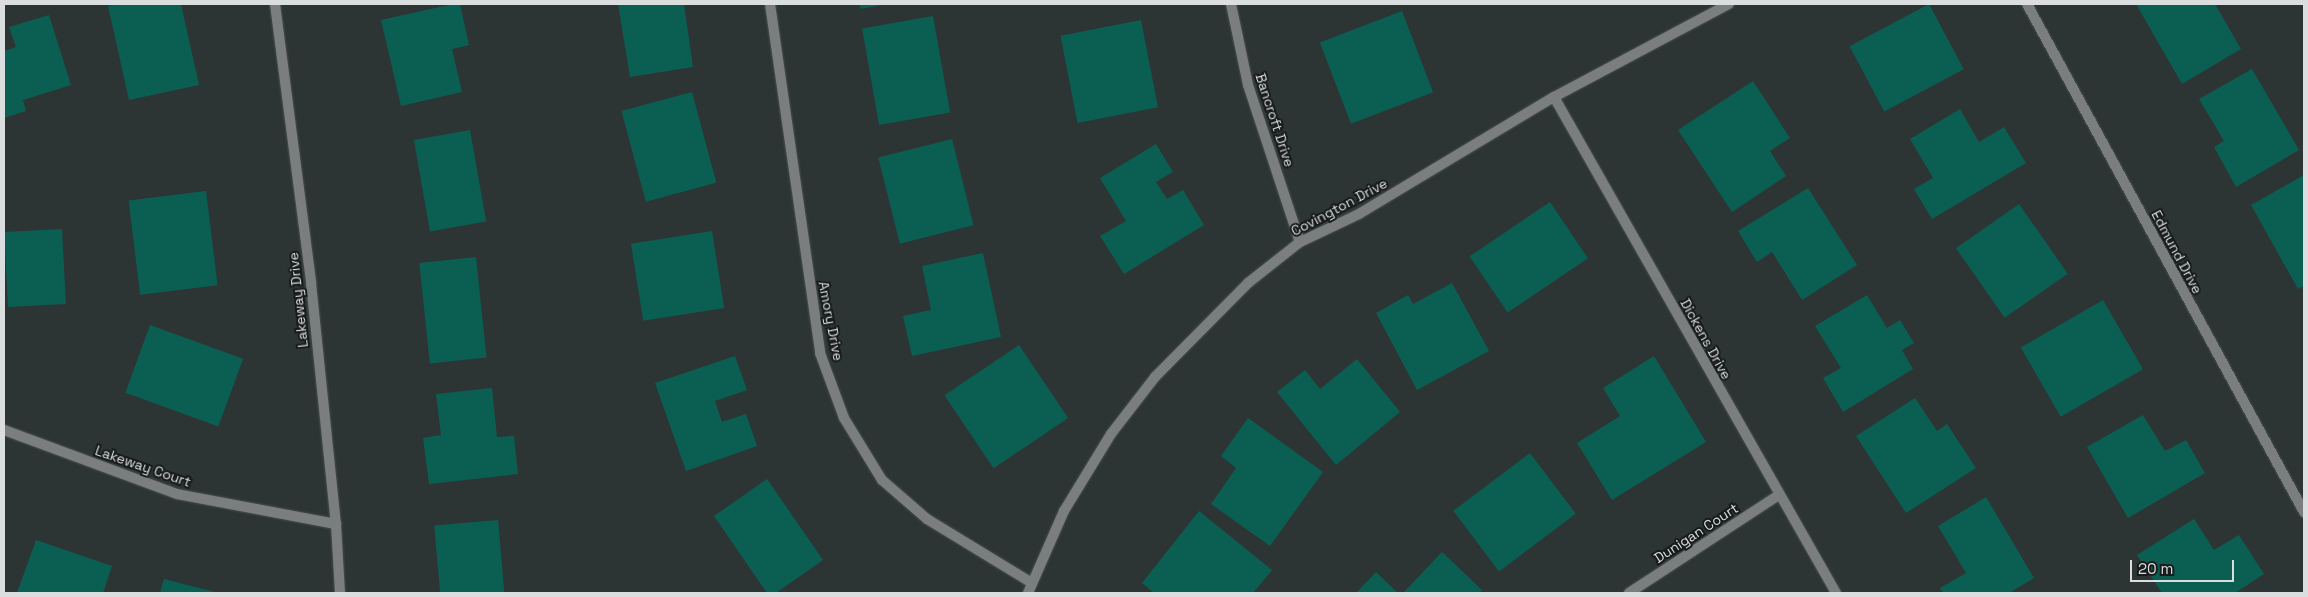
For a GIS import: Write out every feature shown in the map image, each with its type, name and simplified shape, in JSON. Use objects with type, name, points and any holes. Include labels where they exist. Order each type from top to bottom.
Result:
[{"type":"street","name":"Lakeway Drive","points":[[275,4],[311,283],[336,524],[340,593]]},
{"type":"street","name":"Amory Drive","points":[[770,4],[820,353],[844,418],[882,480],[927,519],[1032,583]]},
{"type":"street","name":"Bancroft Drive","points":[[1231,4],[1248,86],[1300,242]]},
{"type":"street","name":"Edmund Drive","points":[[2027,4],[2304,512]]},
{"type":"street","name":"Covington Drive","points":[[1028,593],[1064,511],[1111,434],[1155,377],[1248,283],[1300,242],[1359,214],[1554,97],[1724,5]]},
{"type":"street","name":"Dickens Drive","points":[[1554,97],[1777,496],[1836,593]]},
{"type":"street","name":"Lakeway Court","points":[[4,430],[177,494],[336,524]]},
{"type":"street","name":"Dunigan Court","points":[[1629,593],[1777,496]]},
{"type":"building","points":[[120,4],[181,4],[199,85],[129,100],[108,6]]},
{"type":"building","points":[[460,4],[469,45],[452,49],[462,92],[401,106],[381,20]]},
{"type":"building","points":[[618,4],[684,4],[693,67],[630,77]]},
{"type":"building","points":[[859,4],[881,4],[881,5],[861,9]]},
{"type":"building","points":[[1929,4],[1964,69],[1884,112],[1850,46]]},
{"type":"building","points":[[2136,4],[2215,4],[2241,49],[2182,84]]},
{"type":"building","points":[[1402,11],[1433,92],[1351,124],[1320,43]]},
{"type":"building","points":[[49,15],[71,85],[23,100],[26,111],[4,118],[4,51],[16,47],[9,27]]},
{"type":"building","points":[[933,16],[950,113],[879,125],[862,29]]},
{"type":"building","points":[[1141,20],[1158,107],[1077,123],[1061,36]]},
{"type":"building","points":[[2252,69],[2299,150],[2236,187],[2214,147],[2224,141],[2199,99]]},
{"type":"building","points":[[1753,81],[1790,138],[1770,151],[1786,176],[1732,212],[1678,130]]},
{"type":"building","points":[[692,92],[716,183],[646,202],[621,111]]},
{"type":"building","points":[[1960,109],[1979,142],[2004,127],[2026,163],[1932,219],[1914,189],[1933,178],[1910,139]]},
{"type":"building","points":[[470,130],[486,222],[430,231],[414,140]]},
{"type":"building","points":[[952,139],[974,225],[900,244],[878,157]]},
{"type":"building","points":[[1156,144],[1173,172],[1156,182],[1167,199],[1183,190],[1204,225],[1124,274],[1100,236],[1126,221],[1100,178]]},
{"type":"building","points":[[2304,175],[2304,286],[2298,289],[2251,205]]},
{"type":"building","points":[[1808,188],[1857,265],[1802,300],[1772,252],[1757,262],[1738,231]]},
{"type":"building","points":[[206,191],[218,285],[140,295],[129,201]]},
{"type":"building","points":[[1550,202],[1588,258],[1508,313],[1470,256]]},
{"type":"building","points":[[2019,204],[2068,274],[2005,318],[1956,248]]},
{"type":"building","points":[[62,229],[66,304],[8,307],[4,232]]},
{"type":"building","points":[[712,231],[724,308],[643,321],[631,244]]},
{"type":"building","points":[[983,253],[1001,337],[912,356],[903,316],[931,310],[922,266]]},
{"type":"building","points":[[476,257],[487,357],[430,363],[419,263]]},
{"type":"building","points":[[1452,283],[1489,351],[1417,390],[1376,313],[1408,295],[1413,304]]},
{"type":"building","points":[[1867,295],[1887,328],[1900,320],[1914,343],[1902,350],[1913,369],[1843,412],[1823,378],[1841,368],[1815,326]]},
{"type":"building","points":[[2103,300],[2143,369],[2061,417],[2021,348]]},
{"type":"building","points":[[150,325],[243,359],[218,427],[125,393]]},
{"type":"building","points":[[1019,345],[1068,418],[994,468],[944,395]]},
{"type":"building","points":[[735,356],[747,390],[715,401],[722,422],[746,414],[757,446],[686,471],[655,383]]},
{"type":"building","points":[[1654,356],[1706,442],[1612,500],[1577,443],[1620,416],[1603,388]]},
{"type":"building","points":[[1357,359],[1400,412],[1336,465],[1277,392],[1305,370],[1320,389]]},
{"type":"building","points":[[492,388],[497,437],[514,436],[518,474],[429,484],[423,438],[441,435],[436,394]]},
{"type":"building","points":[[1915,398],[1937,431],[1947,424],[1976,468],[1906,513],[1856,436]]},
{"type":"building","points":[[2143,415],[2165,451],[2186,440],[2205,473],[2128,518],[2087,447]]},
{"type":"building","points":[[1248,418],[1323,472],[1270,546],[1211,504],[1236,468],[1221,456]]},
{"type":"building","points":[[1530,453],[1576,514],[1499,571],[1453,511]]},
{"type":"building","points":[[767,479],[823,560],[776,593],[767,593],[714,516]]},
{"type":"building","points":[[1986,497],[2034,578],[2009,593],[1943,593],[1940,588],[1966,573],[1938,526]]},
{"type":"building","points":[[1199,511],[1272,570],[1253,593],[1154,593],[1142,583]]},
{"type":"building","points":[[2194,519],[2214,550],[2239,535],[2264,574],[2235,593],[2162,593],[2137,555]]},
{"type":"building","points":[[498,520],[504,593],[440,593],[434,526]]},
{"type":"building","points":[[36,540],[112,566],[103,593],[17,593]]},
{"type":"building","points":[[1442,552],[1482,590],[1479,593],[1403,593]]},
{"type":"building","points":[[1376,572],[1398,593],[1356,593]]},
{"type":"building","points":[[164,579],[219,593],[160,593]]}]
